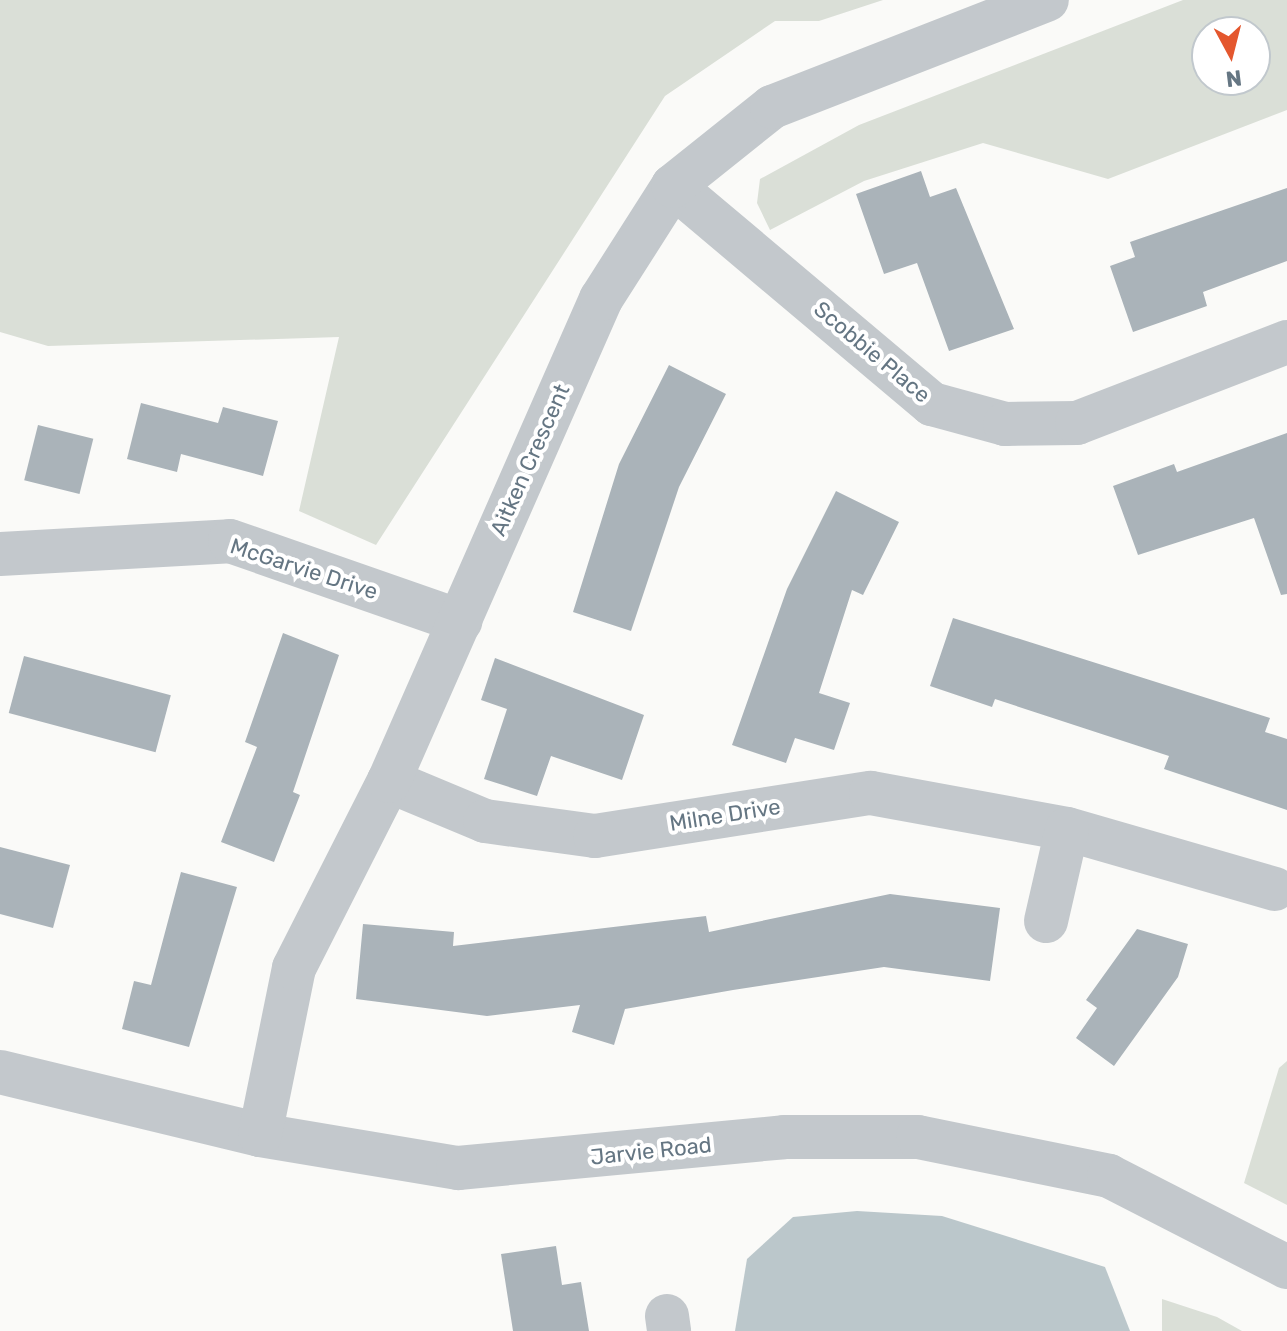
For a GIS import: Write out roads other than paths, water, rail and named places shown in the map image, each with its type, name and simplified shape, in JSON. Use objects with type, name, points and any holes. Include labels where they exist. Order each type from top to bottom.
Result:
[{"type":"street","name":"Aitken Crescent","points":[[260,1135],[294,968],[389,781],[601,299],[673,186],[772,107],[1047,0]]},
{"type":"street","name":"Scobbie Place","points":[[673,186],[932,404],[1005,424],[1077,423],[1287,342]]},
{"type":"street","name":"McGarvie Drive","points":[[0,554],[230,541],[460,621]]},
{"type":"street","name":"Milne Drive","points":[[389,781],[485,821],[595,836],[871,793],[1067,829],[1275,889]]},
{"type":"street","points":[[1046,921],[1067,829]]},
{"type":"street","name":"Jarvie Road","points":[[0,1072],[260,1135],[458,1168],[784,1137],[918,1137],[1109,1176],[1287,1267]]}]
